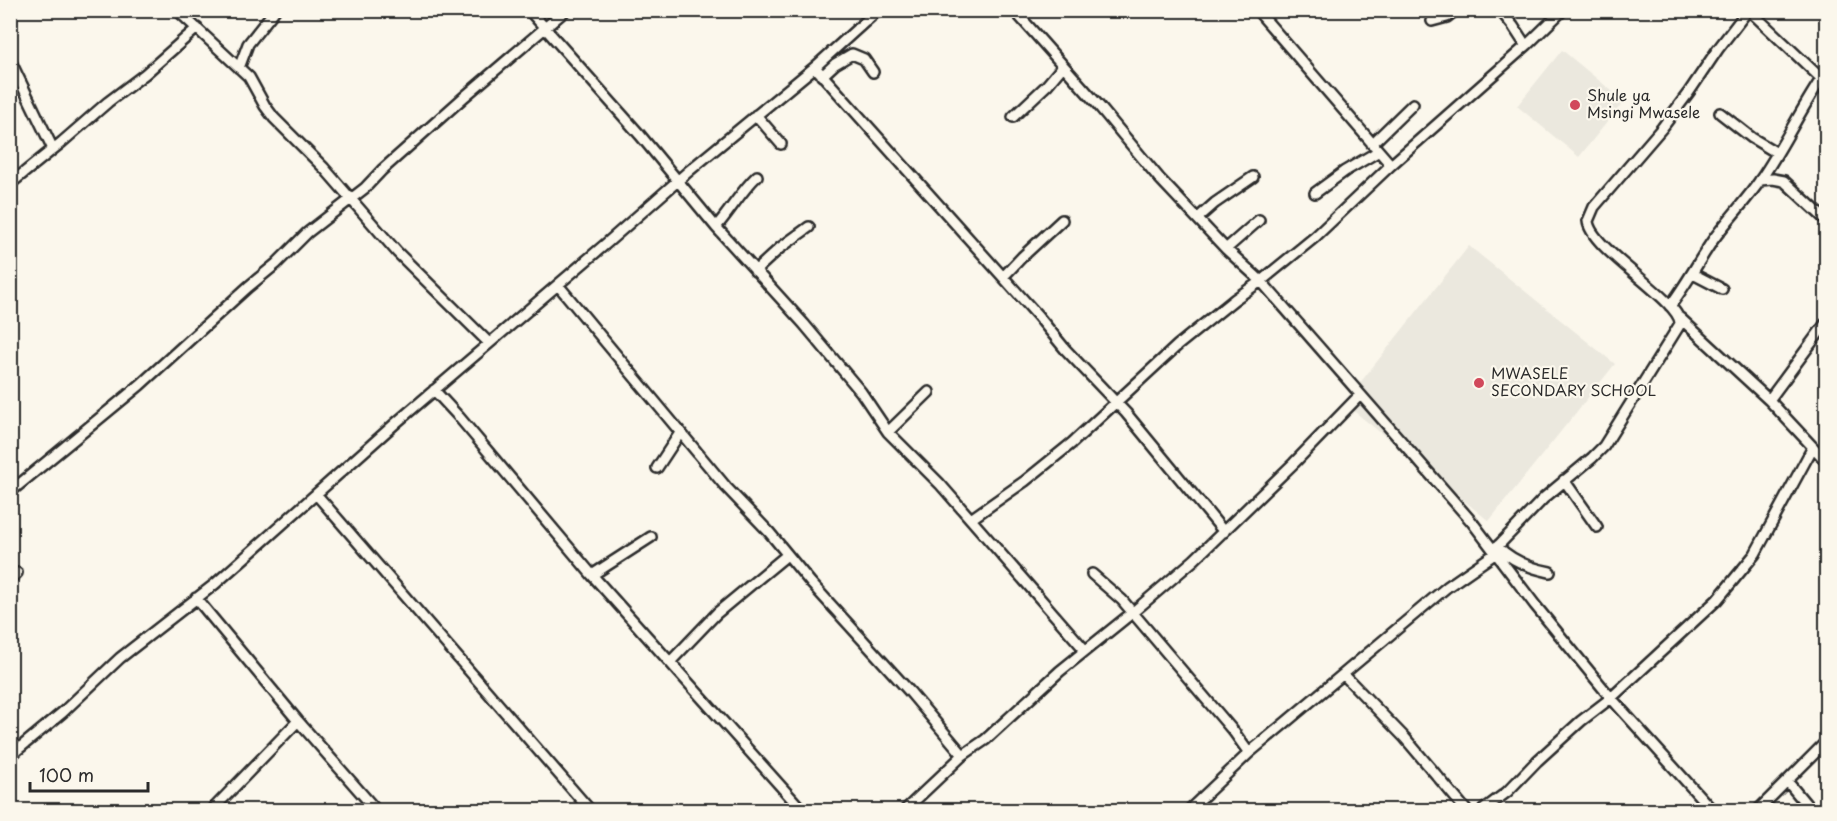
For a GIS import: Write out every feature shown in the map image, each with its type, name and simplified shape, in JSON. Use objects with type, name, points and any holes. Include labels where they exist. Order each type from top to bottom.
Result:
[{"type":"street","points":[[177,10],[249,77],[274,118],[324,168],[397,252],[489,343]]},
{"type":"street","points":[[239,68],[248,44],[275,10]]},
{"type":"street","points":[[529,10],[640,135],[716,227],[804,324],[861,392],[888,432],[940,484],[1085,650]]},
{"type":"street","points":[[10,492],[140,385],[276,264],[307,233],[351,201],[464,97],[566,10]]},
{"type":"street","points":[[10,756],[63,712],[120,658],[224,576],[434,390],[815,67],[878,10]]},
{"type":"street","points":[[1014,10],[1159,178],[1226,249],[1261,281],[1472,522],[1496,550],[1534,605],[1611,698],[1713,810]]},
{"type":"street","points":[[1257,10],[1391,165]]},
{"type":"street","points":[[1432,21],[1447,17],[1456,10]]},
{"type":"street","points":[[1500,10],[1526,46]]},
{"type":"street","points":[[971,519],[1025,481],[1072,443],[1178,345],[1315,237],[1563,10]]},
{"type":"street","points":[[1670,306],[1693,274],[1711,243],[1760,180],[1797,117],[1825,78],[1745,12],[1662,128],[1594,207],[1588,221],[1591,230],[1606,248],[1769,400],[1827,461]]},
{"type":"street","points":[[10,184],[145,74],[197,28]]},
{"type":"street","points":[[822,76],[835,64],[854,54],[864,59],[873,72]]},
{"type":"street","points":[[10,60],[53,149]]},
{"type":"street","points":[[1013,117],[1047,85],[1063,66]]},
{"type":"street","points":[[815,67],[1038,316],[1065,350],[1117,402],[1224,532]]},
{"type":"street","points":[[1316,194],[1376,147],[1413,104]]},
{"type":"street","points":[[1720,113],[1752,138],[1777,153]]},
{"type":"street","points":[[756,115],[781,144]]},
{"type":"street","points":[[716,227],[743,190],[757,176]]},
{"type":"street","points":[[1198,218],[1215,203],[1253,177]]},
{"type":"street","points":[[1760,180],[1778,179],[1787,183],[1827,220]]},
{"type":"street","points":[[1003,277],[1062,220]]},
{"type":"street","points":[[1226,249],[1259,220]]},
{"type":"street","points":[[755,270],[809,227]]},
{"type":"street","points":[[1693,274],[1722,289]]},
{"type":"street","points":[[558,285],[680,433],[963,755]]},
{"type":"street","points":[[1189,810],[1249,753],[1496,550],[1544,498],[1592,458],[1611,437],[1680,324],[1680,318]]},
{"type":"street","points":[[1769,400],[1827,323]]},
{"type":"street","points":[[434,390],[592,575],[802,810]]},
{"type":"street","points":[[888,432],[929,392]]},
{"type":"street","points":[[905,810],[963,755],[985,740],[1060,670],[1132,613],[1224,532],[1360,395]]},
{"type":"street","points":[[657,468],[680,433]]},
{"type":"street","points":[[1483,810],[1508,792],[1537,761],[1581,721],[1611,698],[1696,620],[1732,583],[1755,554],[1813,447]]},
{"type":"street","points":[[1564,480],[1597,527]]},
{"type":"street","points":[[316,494],[590,810]]},
{"type":"street","points":[[592,575],[651,537]]},
{"type":"street","points":[[1496,550],[1517,562],[1550,572]]},
{"type":"street","points":[[671,662],[717,613],[787,555]]},
{"type":"street","points":[[1092,574],[1122,600],[1234,732],[1249,753]]},
{"type":"street","points":[[196,598],[298,721],[376,810]]},
{"type":"street","points":[[1344,675],[1405,738],[1466,810]]},
{"type":"street","points":[[212,810],[298,721]]},
{"type":"street","points":[[1758,810],[1827,742]]},
{"type":"street","points":[[1787,781],[1811,810]]},
{"type":"shaded area","points":[[1562,50],[1624,101],[1579,157],[1517,106]]},
{"type":"shaded area","name":"MWASELE SECONDARY SCHOOL","points":[[1469,246],[1615,364],[1489,521],[1344,403]]},
{"type":"place","name":"Shule ya Msingi Mwasele","points":[[1575,105]]},
{"type":"place","name":"MWASELE SECONDARY SCHOOL","points":[[1479,383]]}]
